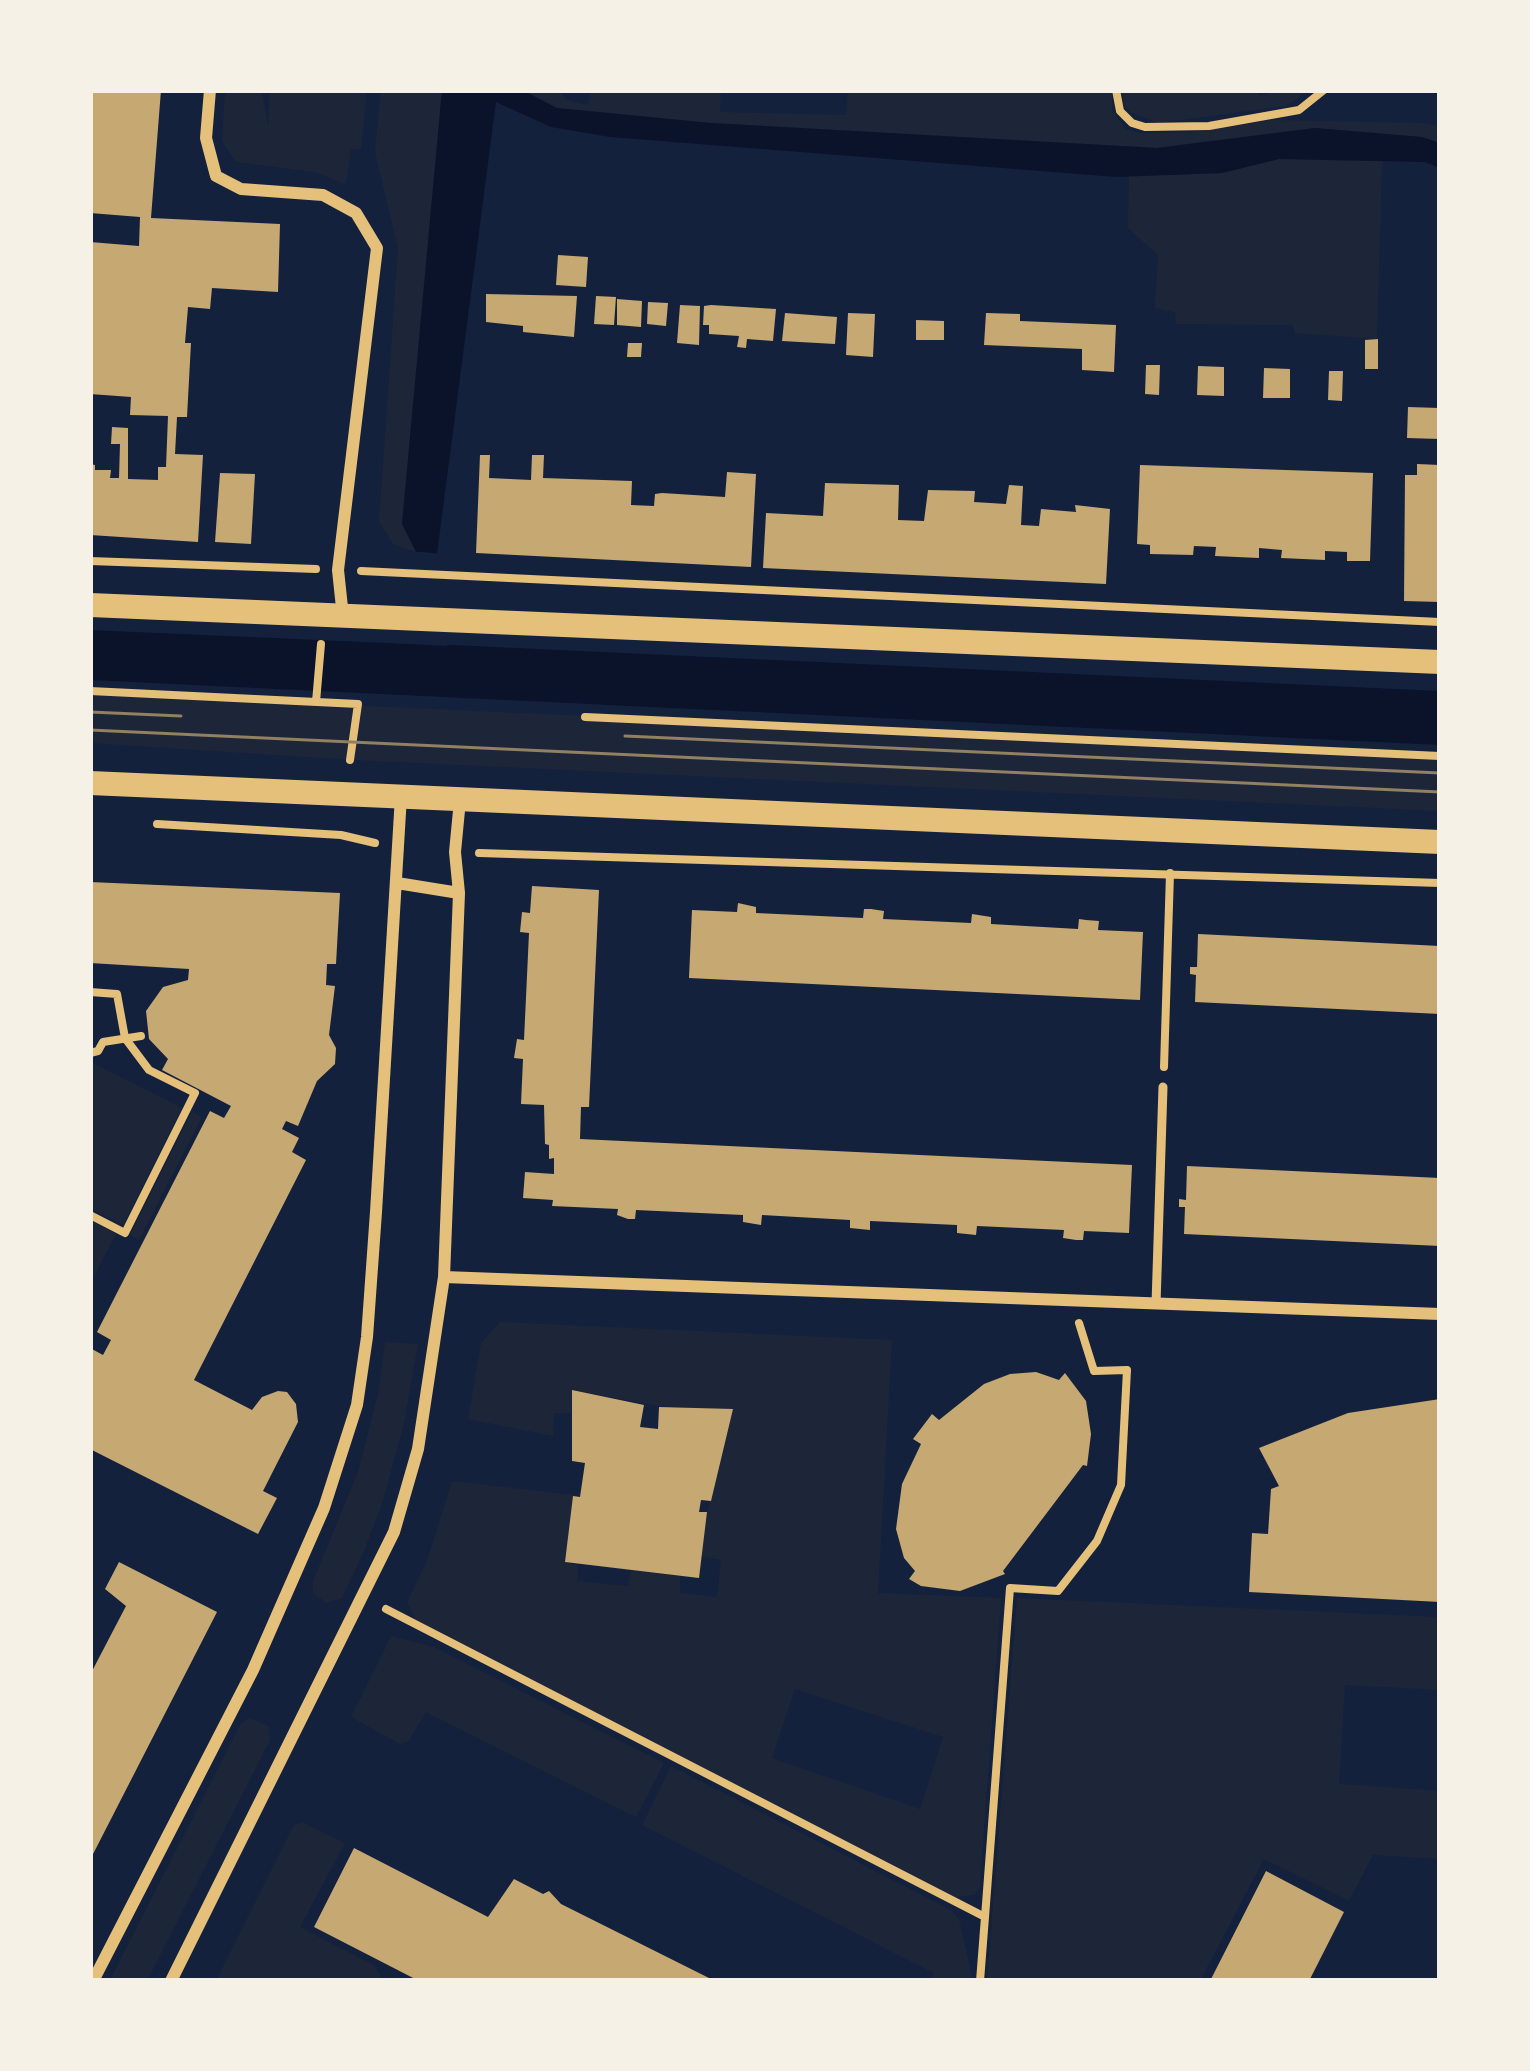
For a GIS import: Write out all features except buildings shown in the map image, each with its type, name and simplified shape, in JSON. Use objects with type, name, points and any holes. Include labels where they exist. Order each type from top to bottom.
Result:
[{"type":"main road","points":[[90,605],[1440,662]]},
{"type":"main road","points":[[90,783],[1440,842]]},
{"type":"street","points":[[210,90],[206,138],[216,176],[242,188],[323,194],[356,213],[376,248],[338,570],[343,617]]},
{"type":"street","points":[[93,1981],[253,1670],[324,1508],[357,1405],[368,1316],[401,795]]},
{"type":"street","points":[[170,1981],[394,1532],[418,1449],[444,1276],[460,800]]},
{"type":"street","points":[[397,883],[459,892]]},
{"type":"street","points":[[444,1276],[1440,1314]]},
{"type":"lane","points":[[1156,1304],[1163,1087]]},
{"type":"path","points":[[1116,90],[1120,111],[1132,123],[1145,127],[1209,126],[1299,110],[1324,90]]},
{"type":"path","points":[[90,561],[1440,622]]},
{"type":"path","points":[[316,703],[321,636]]},
{"type":"path","points":[[90,692],[358,704],[353,760],[326,758],[325,792],[341,835]]},
{"type":"path","points":[[585,717],[1440,756]]},
{"type":"path","points":[[136,822],[341,835],[398,849]]},
{"type":"path","points":[[455,853],[1440,883]]},
{"type":"path","points":[[1163,1087],[1170,873]]},
{"type":"path","points":[[90,992],[117,994],[125,1039],[149,1070],[195,1094],[125,1233],[90,1215]]},
{"type":"path","points":[[90,1053],[98,1051],[103,1042],[141,1036]]},
{"type":"path","points":[[980,1981],[1010,1588],[1058,1592],[1111,1516],[1123,1473],[1127,1370],[1094,1371],[1073,1301]]},
{"type":"path","points":[[363,1597],[985,1917]]},
{"type":"shaded area","points":[[225,90],[262,90],[268,128],[270,90],[367,90],[361,149],[351,149],[346,184],[314,172],[236,162],[222,141]]},
{"type":"shaded area","points":[[381,90],[442,90],[402,524],[416,552],[394,545],[379,522],[398,249],[375,152]]},
{"type":"shaded area","points":[[442,90],[522,90],[557,108],[711,123],[1157,148],[1315,128],[1422,137],[1440,143],[1440,168],[1425,162],[1279,159],[1222,173],[1116,177],[610,137],[551,127],[496,102],[437,554],[431,644],[1440,691],[1440,745],[90,680],[90,630],[411,644],[416,552],[402,524]]},
{"type":"shaded area","points":[[522,90],[559,90],[567,100],[588,105],[591,90],[721,90],[720,112],[846,115],[848,90],[1112,90],[1112,111],[1126,129],[1140,133],[1193,132],[1273,120],[1421,123],[1440,126],[1440,143],[1422,137],[1315,128],[1157,148],[711,123],[557,108]]},
{"type":"shaded area","points":[[1123,90],[1258,90],[1259,96],[1278,90],[1310,90],[1286,106],[1158,123],[1130,112]]},
{"type":"shaded area","points":[[1279,159],[1382,161],[1377,339],[1295,333],[1293,325],[1176,324],[1175,312],[1155,308],[1158,255],[1128,228],[1129,176],[1222,173]]},
{"type":"shaded area","points":[[90,693],[1440,756],[1440,811],[353,760],[90,743]]},
{"type":"shaded area","points":[[90,1062],[182,1108],[123,1225],[90,1208]]},
{"type":"shaded area","points":[[192,1112],[202,1117],[139,1240],[130,1235]]},
{"type":"shaded area","points":[[90,1220],[116,1234],[90,1284]]},
{"type":"shaded area","points":[[500,1322],[892,1340],[878,1593],[1001,1598],[980,1887],[975,1895],[955,1897],[416,1620],[407,1603],[428,1558],[452,1481],[574,1495],[565,1562],[578,1565],[577,1581],[628,1586],[631,1570],[680,1576],[680,1593],[717,1597],[721,1560],[701,1556],[732,1410],[659,1406],[572,1390],[571,1413],[554,1413],[553,1436],[468,1419],[481,1343]],"holes":[[[795,1689],[943,1737],[920,1809],[772,1758]]]},
{"type":"shaded area","points":[[385,1342],[418,1344],[404,1424],[364,1551],[342,1598],[327,1603],[313,1594],[313,1581],[358,1472],[378,1394]]},
{"type":"shaded area","points":[[1017,1598],[1440,1617],[1440,1690],[1345,1685],[1339,1784],[1440,1791],[1440,1859],[1373,1855],[1349,1901],[1264,1859],[1200,1981],[987,1981]]},
{"type":"shaded area","points":[[391,1636],[434,1647],[664,1763],[636,1817],[426,1712],[408,1742],[400,1744],[351,1717]]},
{"type":"shaded area","points":[[249,1718],[269,1726],[270,1740],[147,1981],[111,1978],[240,1725]]},
{"type":"shaded area","points":[[671,1766],[951,1910],[959,1919],[973,1981],[930,1981],[934,1973],[642,1825]]},
{"type":"shaded area","points":[[302,1822],[345,1843],[300,1927],[375,1966],[383,1981],[216,1981],[294,1825]]},
{"type":"pier","points":[[409,551],[443,554],[438,639],[449,640],[447,646],[393,643],[393,637],[406,638]]},
{"type":"tram line","points":[[90,712],[181,716]]},
{"type":"tram line","points":[[90,730],[1440,792]]},
{"type":"tram line","points":[[625,736],[1440,773]]}]
